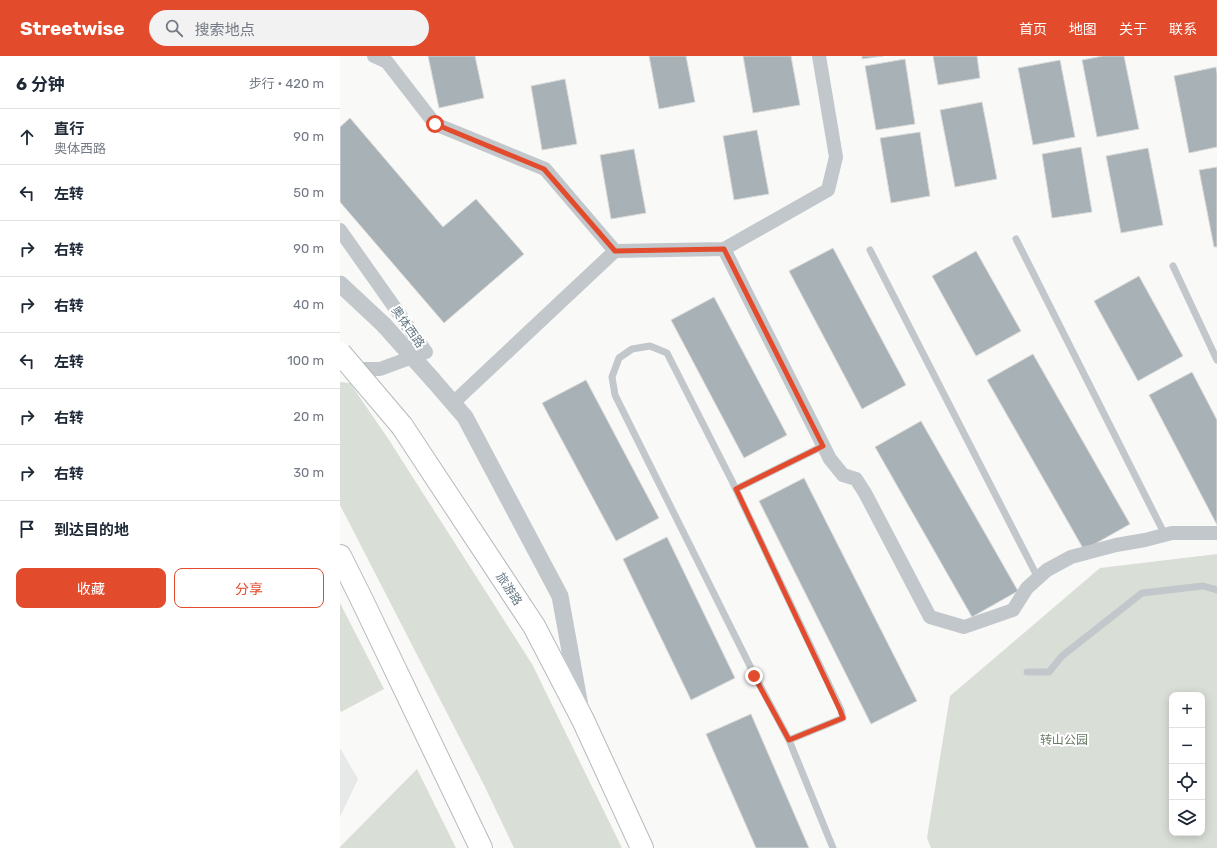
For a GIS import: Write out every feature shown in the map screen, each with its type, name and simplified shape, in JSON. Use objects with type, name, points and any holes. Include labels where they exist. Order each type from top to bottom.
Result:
[{"type":"main road","name":"旅游路","points":[[340,353],[402,426],[534,626],[583,720],[642,848]]},
{"type":"main road","points":[[340,556],[481,848]]},
{"type":"street","points":[[374,56],[386,62],[435,124],[544,169],[615,251]]},
{"type":"street","points":[[453,403],[615,251],[724,249],[828,190],[836,157],[819,56]]},
{"type":"street","name":"奥体西路","points":[[340,230],[426,352],[380,369],[340,369]]},
{"type":"street","points":[[724,249],[830,459],[843,475],[856,479],[865,493],[930,617],[964,628],[1013,610],[1027,588],[1047,570],[1071,557],[1116,545],[1172,533],[1217,533]]},
{"type":"street","points":[[340,284],[384,325],[465,417],[560,596],[583,720]]},
{"type":"lane","points":[[1016,239],[1165,535]]},
{"type":"lane","points":[[870,250],[1038,578]]},
{"type":"lane","points":[[1173,266],[1217,360]]},
{"type":"lane","points":[[789,740],[843,718],[840,710],[736,489],[667,353],[650,346],[632,349],[619,358],[612,377],[615,395],[748,662],[789,740],[833,848]]},
{"type":"lane","points":[[736,489],[823,446]]},
{"type":"lane","points":[[1027,672],[1049,672],[1062,656],[1142,593],[1203,586],[1217,590]]},
{"type":"shaded area","points":[[340,748],[358,779],[340,817]]},
{"type":"green space","points":[[340,382],[350,383],[389,440],[532,664],[622,848],[514,848],[484,785],[340,505]]},
{"type":"green space","name":"转山公园","points":[[1217,554],[1217,848],[931,848],[927,838],[950,696],[1100,568]]},
{"type":"green space","points":[[340,603],[384,689],[341,712],[340,709]]},
{"type":"green space","points":[[417,769],[456,848],[340,848],[340,847]]},
{"type":"building","points":[[428,56],[475,56],[484,98],[439,108]]},
{"type":"building","points":[[649,56],[686,56],[695,102],[659,109]]},
{"type":"building","points":[[743,56],[791,56],[800,105],[753,113]]},
{"type":"building","points":[[862,56],[883,56],[862,59]]},
{"type":"building","points":[[933,56],[977,56],[980,78],[938,85]]},
{"type":"building","points":[[1103,56],[1124,56],[1139,129],[1097,137],[1082,60]]},
{"type":"building","points":[[905,59],[915,124],[876,130],[865,66]]},
{"type":"building","points":[[1060,60],[1075,137],[1033,145],[1018,68]]},
{"type":"building","points":[[1216,67],[1217,147],[1189,153],[1174,76]]},
{"type":"building","points":[[565,79],[577,144],[542,150],[531,86]]},
{"type":"building","points":[[982,102],[997,179],[955,187],[940,110]]},
{"type":"building","points":[[350,118],[443,227],[476,199],[524,254],[444,323],[340,202],[340,127]]},
{"type":"building","points":[[757,130],[769,194],[734,200],[723,136]]},
{"type":"building","points":[[920,132],[930,196],[891,203],[880,138]]},
{"type":"building","points":[[1081,147],[1092,212],[1052,218],[1042,154]]},
{"type":"building","points":[[1148,148],[1163,225],[1121,233],[1106,156]]},
{"type":"building","points":[[634,149],[646,213],[611,219],[600,155]]},
{"type":"building","points":[[1217,167],[1217,247],[1214,247],[1199,170]]},
{"type":"building","points":[[833,248],[906,385],[862,409],[789,271]]},
{"type":"building","points":[[976,251],[1021,331],[976,356],[932,276]]},
{"type":"building","points":[[1139,276],[1183,356],[1138,381],[1094,301]]},
{"type":"building","points":[[714,297],[787,435],[744,458],[671,320]]},
{"type":"building","points":[[1033,354],[1130,524],[1084,550],[987,380]]},
{"type":"building","points":[[1192,372],[1217,420],[1217,525],[1149,395]]},
{"type":"building","points":[[586,380],[659,518],[616,541],[542,403]]},
{"type":"building","points":[[921,421],[1018,591],[972,617],[875,447]]},
{"type":"building","points":[[804,478],[917,701],[871,724],[759,501]]},
{"type":"building","points":[[667,537],[735,678],[691,700],[623,559]]},
{"type":"building","points":[[751,714],[809,848],[756,848],[706,734]]},
{"type":"route","points":[[435,124],[544,169],[615,251],[724,249],[823,446],[736,489],[843,718],[789,740],[754,676]]}]
